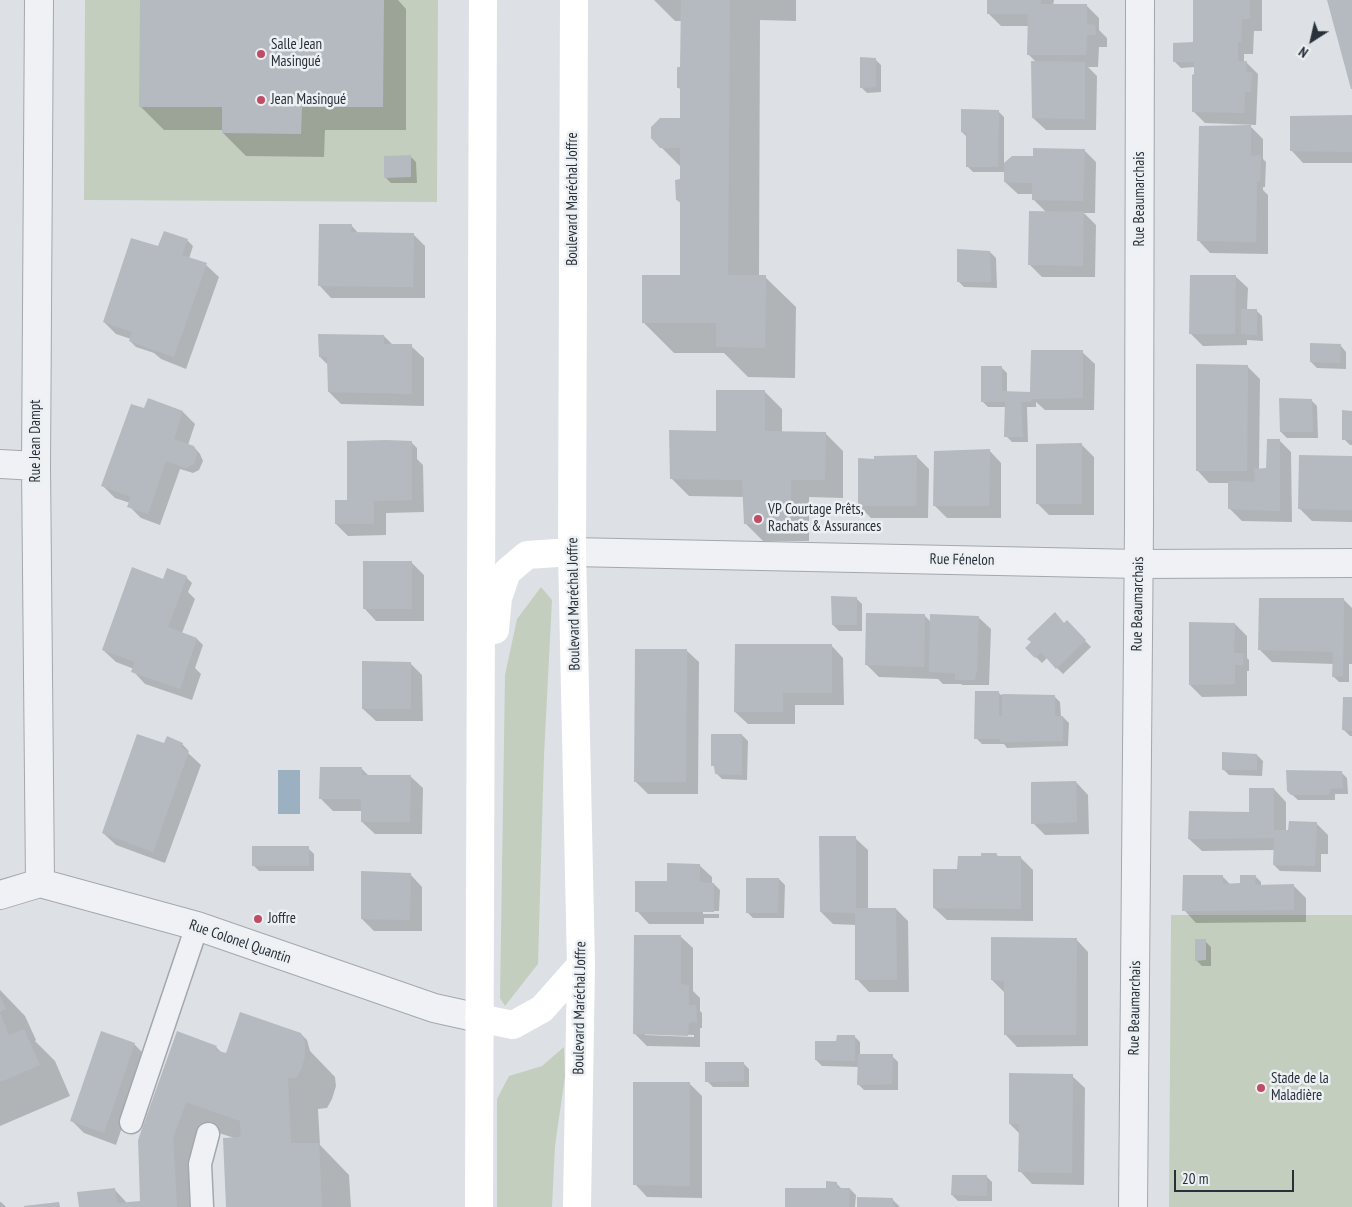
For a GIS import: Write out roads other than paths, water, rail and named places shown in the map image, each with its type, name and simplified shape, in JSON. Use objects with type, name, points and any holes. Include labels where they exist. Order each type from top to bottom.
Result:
[{"type":"main road","points":[[479,1207],[482,0]]},
{"type":"main road","name":"Boulevard Maréchal Joffre","points":[[574,0],[572,552],[581,966],[577,1207]]},
{"type":"main road","points":[[480,796],[498,598],[507,572],[527,555],[572,552]]},
{"type":"main road","points":[[479,1018],[512,1025],[542,1009],[581,966]]},
{"type":"street","name":"Rue Jean Dampt","points":[[39,0],[36,466],[40,883]]},
{"type":"street","name":"Rue Beaumarchais","points":[[1133,1207],[1139,564],[1140,0]]},
{"type":"street","points":[[0,464],[36,466]]},
{"type":"street","name":"Rue Fénelon","points":[[572,552],[1139,564],[1352,563]]},
{"type":"street","points":[[0,895],[40,883]]},
{"type":"street","name":"Rue Colonel Quantin","points":[[40,883],[197,926],[442,1010],[479,1018]]},
{"type":"lane","points":[[131,1122],[197,926]]},
{"type":"lane","points":[[202,1207],[200,1164],[208,1134]]},
{"type":"water","points":[[278,770],[300,770],[300,814],[278,814]]},
{"type":"place","name":"Salle Jean Masingué","points":[[261,54]]},
{"type":"place","name":"Jean Masingué","points":[[261,100]]},
{"type":"place","name":"VP Courtage Prêts, Rachats & Assurances","points":[[758,519]]},
{"type":"place","name":"Joffre","points":[[258,919]]},
{"type":"place","name":"Stade de la Maladière","points":[[1261,1088]]}]
